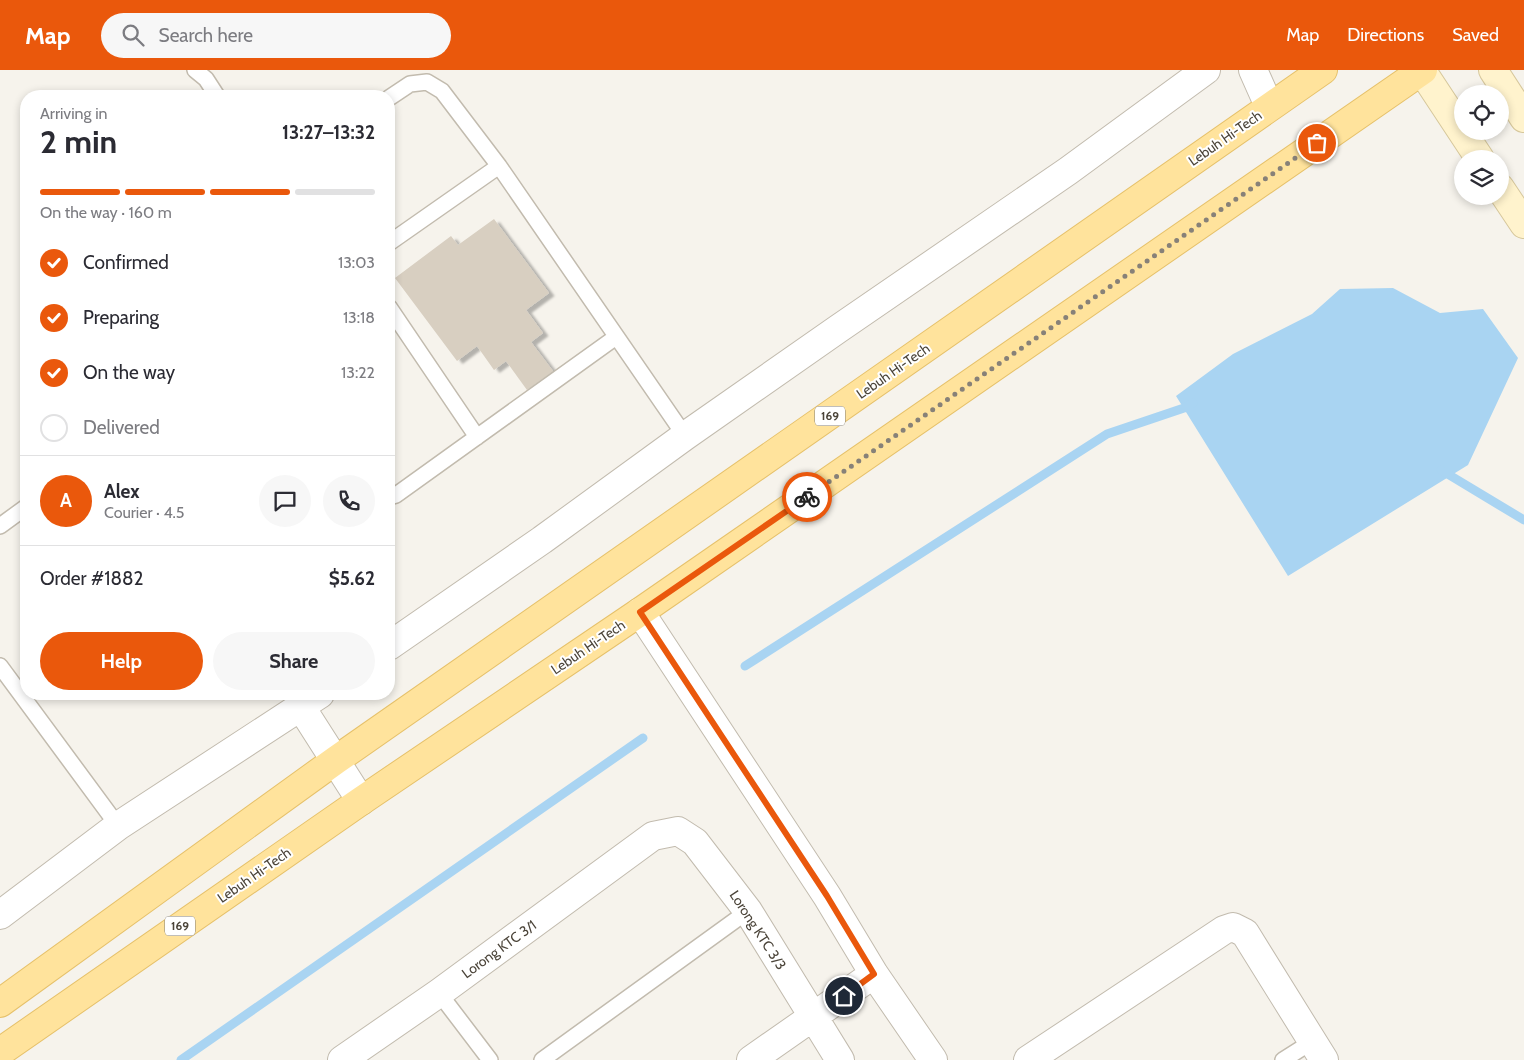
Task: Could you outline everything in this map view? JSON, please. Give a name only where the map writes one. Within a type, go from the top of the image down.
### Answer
[{"type":"main road","name":"Lebuh Hi-Tech","points":[[0,1003],[336,760],[1323,70]]},
{"type":"main road","name":"Lebuh Hi-Tech","points":[[0,1052],[361,801],[640,612],[1422,70]]},
{"type":"street","points":[[395,642],[542,540],[685,436],[1068,171],[1206,70]]},
{"type":"street","points":[[1253,70],[1269,106]]},
{"type":"street","points":[[1422,70],[1474,150]]},
{"type":"street","points":[[1493,70],[1524,118]]},
{"type":"street","points":[[1509,202],[1524,224]]},
{"type":"street","points":[[640,612],[827,896],[874,974],[933,1060]]},
{"type":"street","points":[[0,915],[118,826],[301,700]]},
{"type":"street","points":[[305,700],[336,760],[361,801]]},
{"type":"street","name":"Lorong KTC 3/3","points":[[653,836],[678,831],[695,842],[748,911],[840,1060]]},
{"type":"street","name":"Lorong KTC 3/1","points":[[342,1060],[439,993],[653,836]]},
{"type":"street","points":[[1028,1060],[1224,930],[1233,927],[1245,933],[1318,1051]]},
{"type":"street","points":[[751,1060],[874,974]]},
{"type":"lane","points":[[195,70],[206,79],[213,90]]},
{"type":"lane","points":[[395,94],[410,84],[427,82],[442,91],[499,166],[685,436]]},
{"type":"lane","points":[[395,239],[499,166]]},
{"type":"lane","points":[[395,317],[477,437]]},
{"type":"lane","points":[[395,495],[616,337]]},
{"type":"lane","points":[[0,526],[20,511]]},
{"type":"lane","points":[[0,666],[20,693]]},
{"type":"lane","points":[[25,700],[118,826]]},
{"type":"lane","points":[[542,1060],[748,911]]},
{"type":"lane","points":[[439,993],[490,1060]]},
{"type":"lane","points":[[1283,1060],[1318,1051]]},
{"type":"water","points":[[1393,288],[1440,313],[1483,309],[1518,358],[1468,465],[1288,576],[1176,396],[1233,354],[1312,314],[1340,289]]},
{"type":"building","points":[[494,219],[549,293],[526,310],[543,333],[531,342],[553,371],[527,390],[506,361],[494,370],[477,346],[457,361],[395,278],[451,236],[458,245]]},
{"type":"waterway","points":[[745,666],[1107,434],[1184,408],[1193,403]]},
{"type":"waterway","points":[[1441,470],[1524,520]]},
{"type":"waterway","points":[[181,1060],[643,738]]},
{"type":"way so far","points":[[807,497],[1317,143]]},
{"type":"route","points":[[807,497],[640,612],[827,896],[874,974],[844,996]]}]
